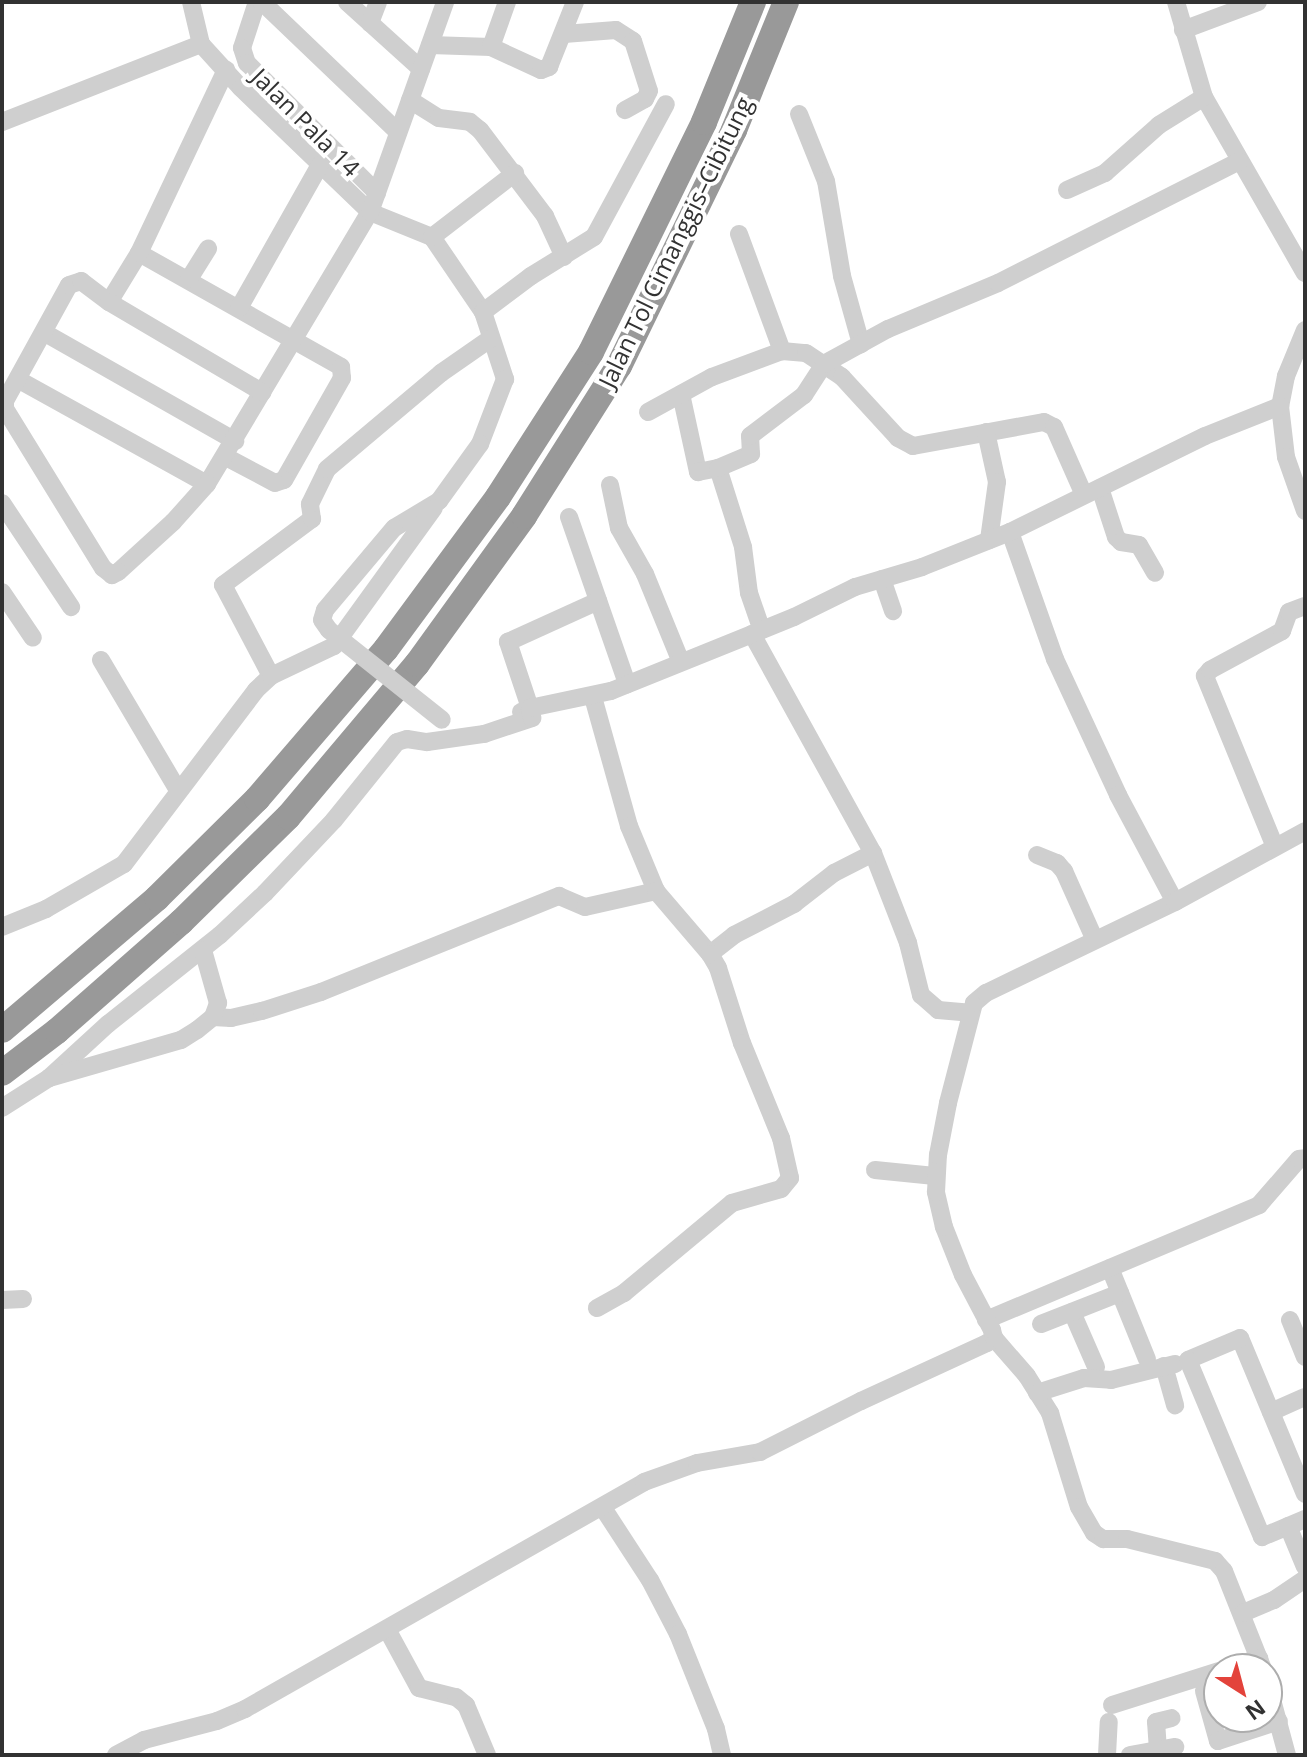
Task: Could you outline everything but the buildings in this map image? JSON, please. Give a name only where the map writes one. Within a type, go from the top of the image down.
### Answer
[{"type":"highway","name":"Jalan Tol Cimanggis–Cibitung","points":[[2,1030],[157,898],[257,799],[386,649],[498,497],[591,352],[704,122],[753,2]]},
{"type":"highway","name":"Jalan Tol Cimanggis–Cibitung","points":[[2,1073],[57,1031],[169,932],[288,817],[417,664],[524,516],[619,366],[734,130],[786,2]]},
{"type":"street","points":[[2,927],[46,909],[124,864],[256,690],[271,676],[334,646],[480,444],[486,421],[500,396],[505,379],[483,312],[432,237],[370,212],[320,165],[201,44],[191,2]]},
{"type":"street","points":[[260,2],[398,132]]},
{"type":"street","name":"Jalan Pala 14","points":[[260,2],[242,48],[247,63],[377,193]]},
{"type":"street","points":[[347,2],[421,69]]},
{"type":"street","points":[[370,23],[378,2]]},
{"type":"street","points":[[262,392],[109,302],[81,281],[72,283],[3,406],[103,568],[112,575],[173,522],[207,484],[370,212],[445,2]]},
{"type":"street","points":[[491,47],[507,2]]},
{"type":"street","points":[[430,45],[491,47],[541,70],[553,62],[575,2]]},
{"type":"street","points":[[1176,2],[1204,97],[1305,273]]},
{"type":"street","points":[[1183,30],[1258,2]]},
{"type":"street","points":[[564,34],[616,30],[633,41],[649,91],[645,99],[625,110]]},
{"type":"street","points":[[2,122],[201,44]]},
{"type":"street","points":[[109,302],[139,253],[226,70]]},
{"type":"street","points":[[1067,190],[1105,173],[1159,125],[1204,97]]},
{"type":"street","points":[[410,100],[439,118],[470,122],[480,130],[545,216],[564,257]]},
{"type":"street","points":[[483,312],[531,276],[594,237],[666,104]]},
{"type":"street","points":[[799,114],[826,181],[842,276],[861,344]]},
{"type":"street","points":[[681,394],[698,472],[718,468],[751,454],[750,436],[804,395],[824,364],[958,297],[998,283],[1239,161]]},
{"type":"street","points":[[239,308],[320,165]]},
{"type":"street","points":[[432,237],[515,173]]},
{"type":"street","points":[[739,234],[782,351]]},
{"type":"street","points":[[189,279],[208,248]]},
{"type":"street","points":[[45,333],[230,449],[275,483],[288,474],[343,372],[339,363],[139,253]]},
{"type":"street","points":[[1305,330],[1286,376],[1280,406],[1286,457],[1305,511]]},
{"type":"street","points":[[271,676],[223,585],[312,519],[310,504],[327,469],[441,373],[490,339]]},
{"type":"street","points":[[648,412],[712,377],[782,351],[806,353],[842,377],[898,438],[913,446],[1044,422],[1054,427],[1116,537],[1121,542],[1139,545],[1155,573]]},
{"type":"street","points":[[19,380],[207,484]]},
{"type":"street","points":[[439,501],[394,528],[325,610],[322,620],[329,630],[442,720],[462,729],[530,708],[593,697],[627,684],[757,632],[855,587],[1010,532],[1205,436],[1280,406]]},
{"type":"street","points":[[986,432],[997,482],[989,540]]},
{"type":"street","points":[[718,468],[743,547],[757,632],[873,853],[908,943],[921,995],[938,1010],[970,1013]]},
{"type":"street","points":[[610,485],[619,528],[645,574],[681,662]]},
{"type":"street","points":[[2,503],[71,607]]},
{"type":"street","points":[[569,517],[627,684]]},
{"type":"street","points":[[1010,532],[1055,659],[1118,795],[1175,902]]},
{"type":"street","points":[[882,579],[893,611]]},
{"type":"street","points":[[2,592],[33,638]]},
{"type":"street","points":[[2,1108],[49,1078],[108,1024],[203,950],[334,820],[397,742],[407,739],[427,742],[484,734],[532,718],[508,642],[598,601]]},
{"type":"street","points":[[1275,847],[1205,676],[1210,670],[1282,631],[1289,612],[1305,606]]},
{"type":"street","points":[[101,660],[178,790]]},
{"type":"street","points":[[593,697],[629,826],[656,891],[710,954],[781,1138],[790,1178],[781,1189],[732,1203],[624,1293],[597,1308]]},
{"type":"street","points":[[1257,1653],[1224,1571],[1215,1561],[1127,1539],[1103,1539],[1094,1533],[1079,1507],[1050,1413],[990,1329],[944,1227],[935,1176],[974,1003],[986,993],[1094,938],[1175,902],[1305,831]]},
{"type":"street","points":[[710,954],[734,935],[794,904],[834,873],[873,853]]},
{"type":"street","points":[[1037,855],[1057,863],[1064,871],[1094,938]]},
{"type":"street","points":[[213,1017],[231,1018],[262,1011],[321,992],[559,896],[585,907],[656,891]]},
{"type":"street","points":[[49,1078],[181,1040],[213,1017],[218,1003],[203,950]]},
{"type":"street","points":[[116,1755],[144,1740],[217,1721],[245,1709],[315,1667],[388,1631],[668,1472],[772,1447],[1110,1268],[1259,1205],[1299,1159],[1305,1158]]},
{"type":"street","points":[[875,1170],[935,1176]]},
{"type":"street","points":[[1110,1268],[1120,1293],[1162,1363],[1175,1405]]},
{"type":"street","points":[[1041,1324],[1120,1293]]},
{"type":"street","points":[[2,1300],[23,1299]]},
{"type":"street","points":[[1072,1312],[1096,1367]]},
{"type":"street","points":[[1290,1320],[1305,1357]]},
{"type":"street","points":[[1305,1494],[1240,1338],[1188,1360],[1262,1537],[1297,1523],[1305,1567]]},
{"type":"street","points":[[1037,1393],[1084,1378],[1111,1380],[1162,1363]]},
{"type":"street","points":[[1271,1412],[1305,1397]]},
{"type":"street","points":[[603,1508],[650,1580],[688,1654],[716,1729],[722,1755]]},
{"type":"street","points":[[1243,1613],[1274,1600],[1305,1579]]},
{"type":"street","points":[[388,1631],[419,1688],[456,1697],[466,1705],[487,1755]]},
{"type":"street","points":[[1107,1755],[1110,1713],[1203,1677]]},
{"type":"street","points":[[1130,1755],[1166,1748],[1156,1722],[1172,1718]]},
{"type":"street","points":[[1216,1733],[1218,1741],[1242,1733]]},
{"type":"street","points":[[1282,1733],[1287,1755]]}]
